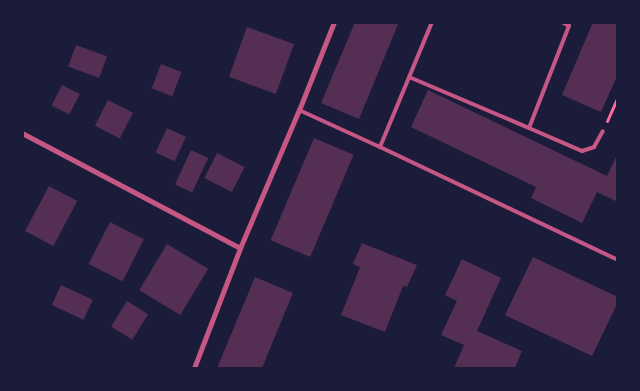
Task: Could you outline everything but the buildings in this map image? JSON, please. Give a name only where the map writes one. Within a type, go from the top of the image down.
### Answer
[{"type":"street","points":[[194,368],[240,248],[334,22]]},
{"type":"street","points":[[22,133],[240,248]]},
{"type":"lane","points":[[380,146],[432,22]]},
{"type":"lane","points":[[529,128],[569,26],[562,22]]},
{"type":"lane","points":[[409,77],[582,151],[594,147],[603,131]]},
{"type":"lane","points":[[299,110],[380,146],[618,260]]},
{"type":"path","points":[[603,131],[618,96]]}]
